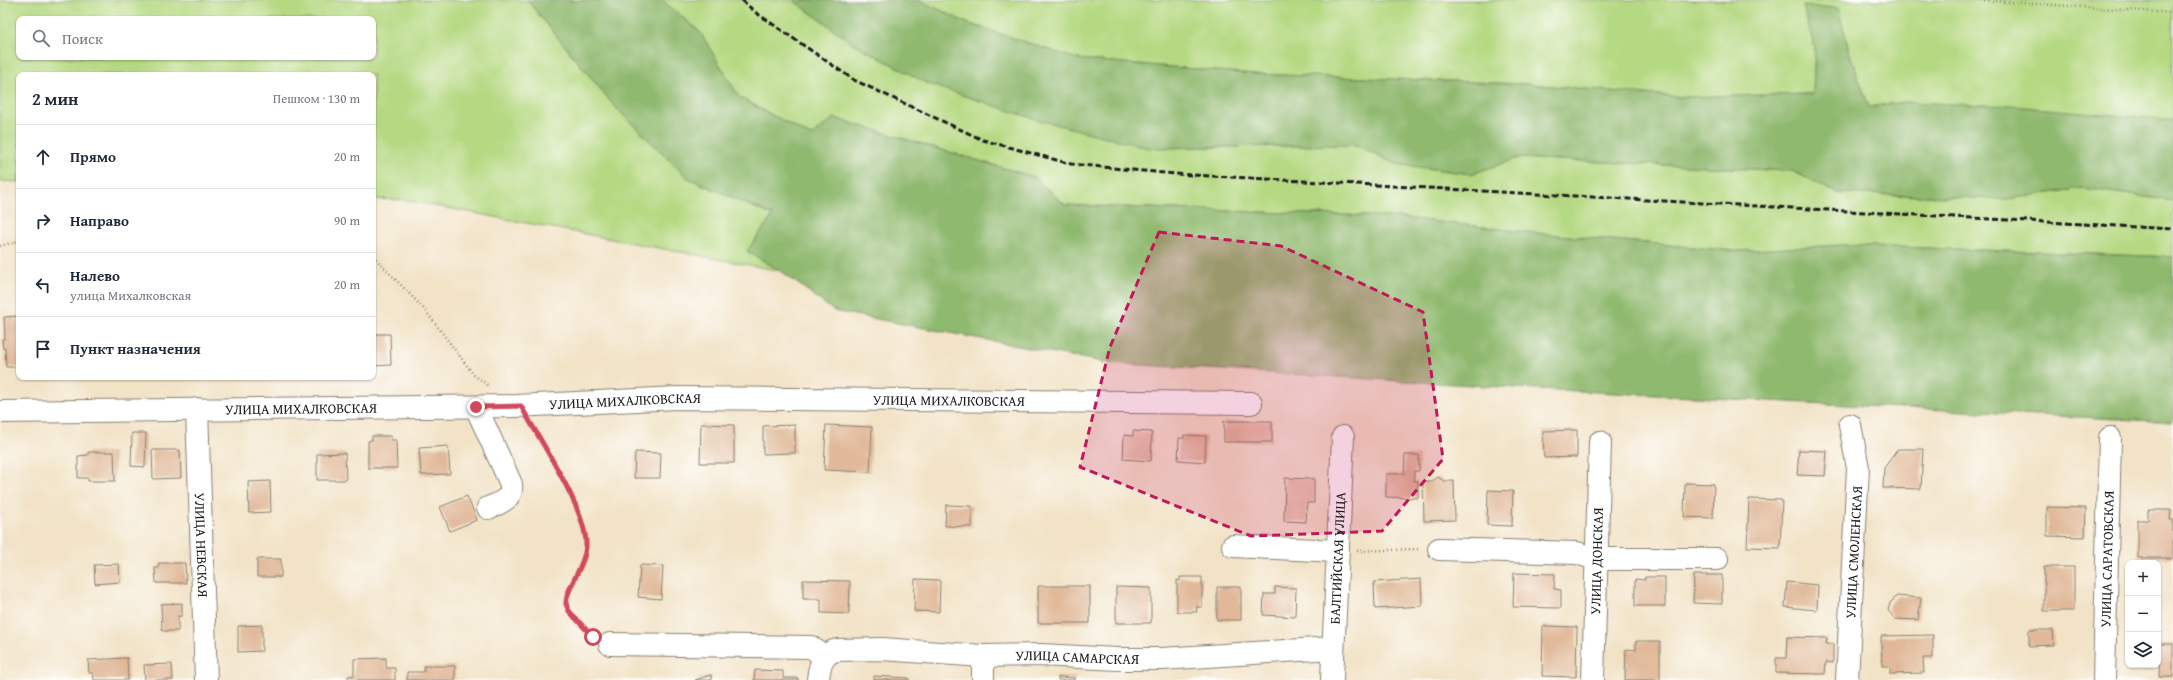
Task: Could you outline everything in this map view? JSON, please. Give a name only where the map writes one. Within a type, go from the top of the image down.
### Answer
[{"type":"street","name":"УЛИЦА МИХАЛКОВСКАЯ","points":[[0,412],[476,407],[677,398],[1251,403]]},
{"type":"street","points":[[476,407],[511,484],[510,493],[507,498],[488,508]]},
{"type":"street","name":"УЛИЦА НЕВСКАЯ","points":[[197,409],[206,680]]},
{"type":"street","name":"УЛИЦА СМОЛЕНСКАЯ","points":[[1848,680],[1858,468],[1850,425]]},
{"type":"street","name":"БАЛТИЙСКАЯ УЛИЦА","points":[[1332,680],[1332,648],[1343,437]]},
{"type":"street","name":"УЛИЦА САРАТОВСКАЯ","points":[[2104,680],[2110,438]]},
{"type":"street","name":"УЛИЦА ДОНСКАЯ","points":[[1593,680],[1600,442]]},
{"type":"street","points":[[1233,546],[1337,551]]},
{"type":"street","points":[[1432,549],[1577,553],[1596,559],[1717,559]]},
{"type":"street","points":[[610,644],[811,647],[825,658],[820,664],[818,680]]},
{"type":"street","name":"УЛИЦА САМАРСКАЯ","points":[[825,658],[831,652],[837,650],[882,649],[983,656],[1041,655],[1117,660],[1162,659],[1332,648]]},
{"type":"street","points":[[983,656],[983,680]]},
{"type":"path","points":[[1980,0],[2173,13]]},
{"type":"path","points":[[0,246],[16,242]]},
{"type":"path","points":[[376,259],[424,308],[474,375],[492,389]]},
{"type":"path","points":[[521,406],[580,512],[585,528],[585,555],[582,566],[567,598],[567,608],[593,637],[610,644]]},
{"type":"path","points":[[1337,551],[1432,549]]},
{"type":"highlighted area","points":[[1159,232],[1281,246],[1423,312],[1443,459],[1382,531],[1251,536],[1080,467],[1110,347]]},
{"type":"green space","points":[[0,0],[527,0],[616,108],[688,178],[773,216],[747,251],[781,271],[405,200],[376,199],[376,72],[16,72],[16,182],[0,181]]},
{"type":"green space","points":[[527,0],[662,0],[700,32],[739,97],[811,136],[834,118],[1034,177],[1065,205],[1395,217],[1545,234],[1736,251],[1842,245],[2173,257],[2173,422],[1519,388],[1108,363],[834,311],[781,271],[747,251],[773,215],[688,178],[616,108]]},
{"type":"green space","points":[[662,0],[793,0],[854,44],[1149,148],[1356,145],[1396,164],[1471,174],[1518,158],[1792,171],[1837,193],[2007,199],[2083,188],[2173,201],[2173,257],[1842,245],[1736,251],[1545,234],[1395,217],[1065,205],[1034,177],[834,118],[811,136],[739,97],[700,32]]},
{"type":"green space","points":[[793,0],[919,0],[967,23],[1077,59],[1253,74],[1527,84],[1680,97],[1813,94],[1815,48],[1803,6],[1838,8],[1851,58],[1869,107],[1904,102],[2012,106],[2173,120],[2173,201],[2083,188],[2007,199],[1837,193],[1792,171],[1518,158],[1471,174],[1396,164],[1356,145],[1149,148],[1035,119],[928,84],[854,44]]},
{"type":"green space","points":[[919,0],[2173,0],[2173,120],[1904,102],[1869,107],[1851,58],[1838,9],[1803,6],[1815,48],[1813,94],[1680,97],[1527,84],[1253,74],[1077,59],[967,23]]},
{"type":"building","points":[[16,316],[16,367],[6,367],[5,348],[3,349],[2,339],[5,339],[4,317]]},
{"type":"building","points":[[376,334],[390,334],[391,365],[376,366]]},
{"type":"building","points":[[1224,421],[1272,421],[1272,442],[1224,442]]},
{"type":"building","points":[[701,424],[734,425],[734,463],[700,463]]},
{"type":"building","points":[[795,425],[795,453],[763,454],[763,426]]},
{"type":"building","points":[[826,425],[872,427],[870,472],[824,470]]},
{"type":"building","points":[[1577,430],[1577,457],[1544,458],[1543,431]]},
{"type":"building","points":[[1133,431],[1152,432],[1151,461],[1123,459],[1124,435],[1133,436]]},
{"type":"building","points":[[132,433],[146,433],[145,467],[131,466]]},
{"type":"building","points":[[1184,435],[1206,436],[1205,462],[1178,460],[1179,438],[1184,438]]},
{"type":"building","points":[[372,436],[391,436],[391,440],[396,440],[397,468],[368,468],[368,441],[372,440]]},
{"type":"building","points":[[448,446],[450,474],[421,475],[419,448]]},
{"type":"building","points":[[1898,449],[1923,449],[1921,489],[1883,488],[1884,468]]},
{"type":"building","points":[[152,450],[180,450],[181,478],[153,479]]},
{"type":"building","points":[[1799,450],[1827,451],[1825,476],[1797,475]]},
{"type":"building","points":[[88,452],[114,452],[115,481],[88,481],[88,478],[78,478],[78,456],[88,455]]},
{"type":"building","points":[[635,452],[661,453],[660,478],[634,478]]},
{"type":"building","points":[[345,453],[346,480],[317,480],[317,454]]},
{"type":"building","points":[[1405,455],[1419,455],[1419,471],[1414,471],[1414,481],[1418,481],[1418,498],[1386,497],[1386,474],[1404,474]]},
{"type":"building","points":[[1438,477],[1444,481],[1454,481],[1455,520],[1424,521],[1423,481],[1432,481]]},
{"type":"building","points":[[1285,478],[1314,479],[1314,503],[1307,503],[1306,522],[1284,521]]},
{"type":"building","points":[[270,481],[271,512],[249,513],[248,482]]},
{"type":"building","points":[[1685,483],[1714,484],[1713,518],[1684,517]]},
{"type":"building","points":[[1488,490],[1513,491],[1512,526],[1487,525]]},
{"type":"building","points":[[467,496],[477,520],[450,531],[440,507]]},
{"type":"building","points":[[1749,499],[1782,500],[1780,548],[1747,547]]},
{"type":"building","points":[[946,505],[972,506],[972,527],[945,526]]},
{"type":"building","points":[[2047,507],[2086,508],[2085,537],[2047,536]]},
{"type":"building","points":[[2148,510],[2171,510],[2170,520],[2173,520],[2173,558],[2138,558],[2138,520],[2148,520]]},
{"type":"building","points":[[257,559],[281,559],[281,577],[257,577]]},
{"type":"building","points":[[159,563],[185,563],[186,583],[156,583],[155,568],[159,568]]},
{"type":"building","points":[[119,564],[120,582],[95,584],[94,565]]},
{"type":"building","points":[[640,565],[663,566],[661,599],[638,597]]},
{"type":"building","points":[[2044,567],[2074,567],[2074,611],[2044,611]]},
{"type":"building","points":[[1514,573],[1555,574],[1554,589],[1561,590],[1561,608],[1513,607]]},
{"type":"building","points":[[1694,575],[1722,575],[1722,604],[1693,603]]},
{"type":"building","points":[[1180,577],[1202,577],[1202,607],[1196,607],[1197,612],[1177,612],[1177,580],[1180,581]]},
{"type":"building","points":[[1645,577],[1665,577],[1665,606],[1635,606],[1635,579],[1645,580]]},
{"type":"building","points":[[915,579],[940,580],[939,612],[914,611]]},
{"type":"building","points":[[1421,579],[1422,606],[1375,609],[1374,582]]},
{"type":"building","points":[[803,580],[850,581],[849,614],[821,613],[821,599],[803,599]]},
{"type":"building","points":[[1787,582],[1818,585],[1817,610],[1785,607]]},
{"type":"building","points":[[1038,586],[1090,586],[1090,623],[1038,623]]},
{"type":"building","points":[[1116,587],[1151,588],[1151,623],[1116,623]]},
{"type":"building","points":[[1217,587],[1241,587],[1241,620],[1217,620]]},
{"type":"building","points":[[1275,587],[1296,588],[1295,617],[1263,615],[1264,594],[1275,594]]},
{"type":"building","points":[[1897,596],[1921,598],[1918,620],[1895,619],[1888,610],[1890,603]]},
{"type":"building","points":[[182,603],[182,616],[178,616],[178,631],[162,631],[161,604]]},
{"type":"building","points":[[262,625],[262,651],[238,652],[238,626]]},
{"type":"building","points":[[1543,626],[1577,627],[1576,677],[1542,676]]},
{"type":"building","points":[[2029,630],[2053,630],[2054,645],[2029,646]]},
{"type":"building","points":[[1933,635],[1933,658],[1923,658],[1924,673],[1890,674],[1890,666],[1882,666],[1881,636]]},
{"type":"building","points":[[1787,637],[1827,638],[1826,644],[1833,644],[1833,663],[1826,662],[1825,674],[1776,673],[1776,658],[1786,658]]},
{"type":"building","points":[[1636,641],[1660,641],[1660,680],[1625,680],[1626,649],[1636,650]]},
{"type":"building","points":[[2161,644],[2173,644],[2173,677],[2159,677],[2159,668],[2161,668]]},
{"type":"building","points":[[127,658],[128,680],[94,680],[93,673],[89,673],[88,660]]},
{"type":"building","points":[[386,658],[386,668],[395,668],[395,680],[348,680],[348,676],[354,676],[354,659]]},
{"type":"building","points":[[172,664],[173,680],[145,680],[144,665]]},
{"type":"building","points":[[424,666],[455,666],[455,680],[407,680],[407,672],[424,672]]},
{"type":"building","points":[[755,670],[783,671],[783,678],[798,678],[798,680],[754,680]]},
{"type":"building","points":[[711,675],[712,680],[695,680]]},
{"type":"building","points":[[874,676],[909,678],[909,680],[874,680]]},
{"type":"building","points":[[1058,677],[1075,678],[1074,680],[1058,680]]},
{"type":"railway","points":[[742,0],[755,12],[854,80],[983,140],[1071,164],[1175,174],[2173,229]]},
{"type":"route","points":[[476,407],[521,406],[580,512],[586,536],[585,555],[582,566],[566,600],[566,604],[569,611],[593,637]]}]
